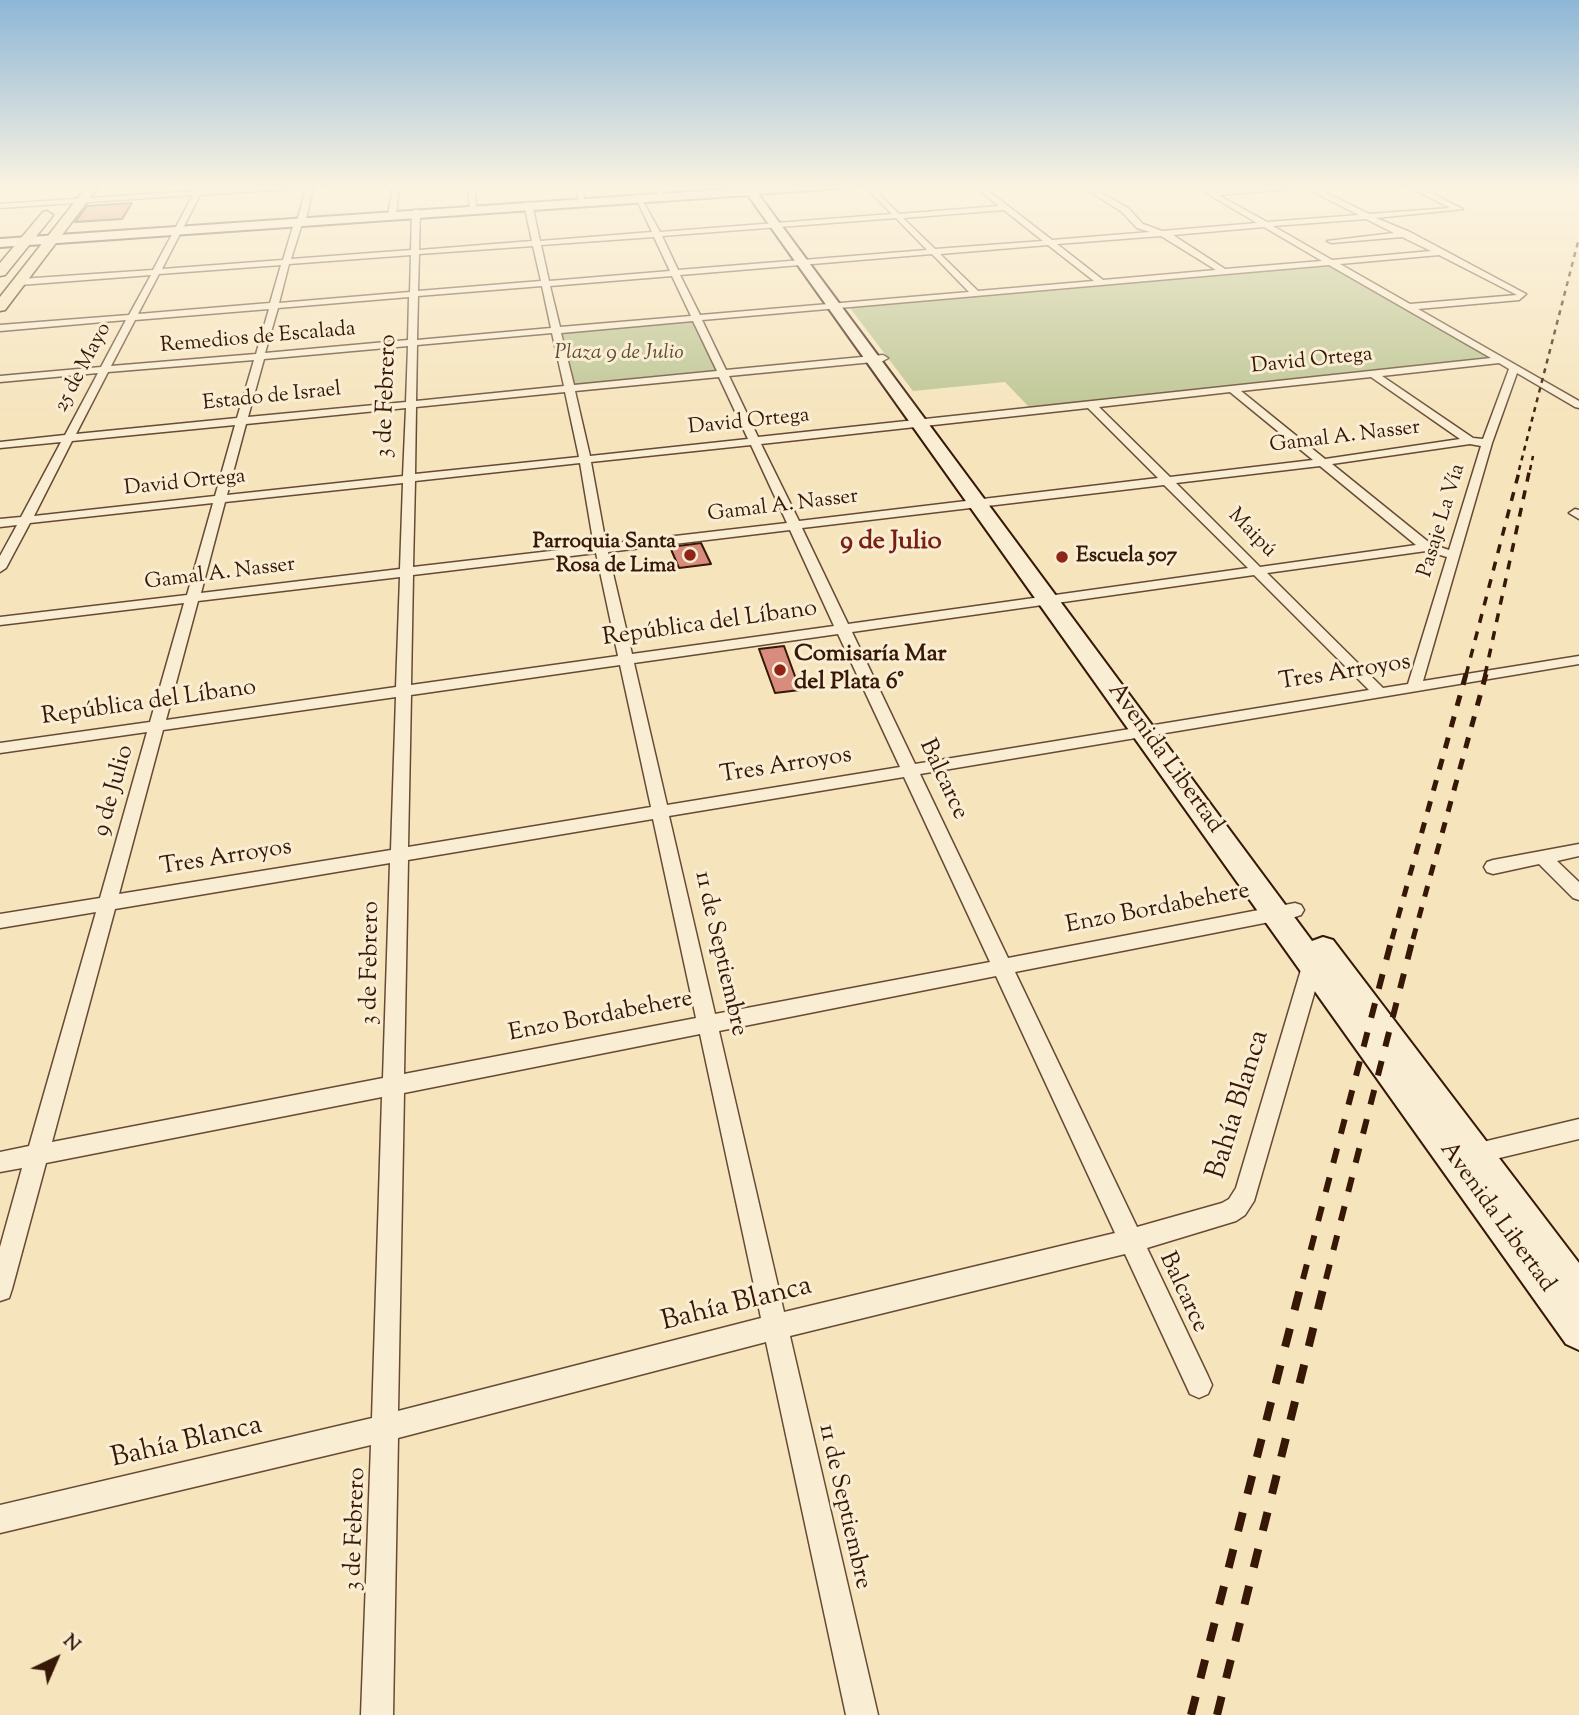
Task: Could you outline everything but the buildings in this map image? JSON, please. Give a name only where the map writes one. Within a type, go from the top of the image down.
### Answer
[{"type":"highway","points":[[0,289],[19,265]]},
{"type":"highway","points":[[0,307],[20,282],[28,265]]},
{"type":"main road","name":"Avenida Libertad","points":[[809,265],[1464,1157],[1579,1331]]},
{"type":"main road","name":"Avenida Libertad","points":[[1286,912],[1313,963],[1464,1157],[1579,1293]]},
{"type":"street","name":"25 de Mayo","points":[[0,568],[160,265]]},
{"type":"street","points":[[20,282],[247,265]]},
{"type":"street","name":"9 de Julio","points":[[0,1289],[285,265]]},
{"type":"street","name":"3 de Febrero","points":[[377,1715],[416,265]]},
{"type":"street","name":"11 de Septiembre","points":[[541,265],[585,459],[601,549],[862,1715]]},
{"type":"street","name":"Balcarce","points":[[673,265],[1199,1385]]},
{"type":"street","points":[[0,328],[771,265]]},
{"type":"street","points":[[947,265],[975,293]]},
{"type":"street","points":[[1079,265],[1101,282]]},
{"type":"street","points":[[1213,265],[1224,272]]},
{"type":"street","name":"Remedios de Escalada","points":[[0,379],[1298,265]]},
{"type":"street","points":[[1335,265],[1579,405]]},
{"type":"street","points":[[1407,307],[1519,297],[1521,294],[1464,265]]},
{"type":"street","name":"Estado de Israel","points":[[0,445],[878,359]]},
{"type":"street","name":"David Ortega","points":[[0,523],[1501,360]]},
{"type":"street","name":"Pasaje La Vía","points":[[1414,688],[1486,443],[1514,368]]},
{"type":"street","points":[[1374,375],[1470,441]]},
{"type":"street","points":[[1233,390],[1427,547],[1453,555]]},
{"type":"street","name":"Maipú","points":[[1091,405],[1380,693]]},
{"type":"street","name":"Gamal A. Nasser","points":[[0,621],[1324,462],[1470,441],[1486,443]]},
{"type":"street","name":"República del Líbano","points":[[0,748],[1427,547]]},
{"type":"street","name":"Tres Arroyos","points":[[0,921],[1578,661]]},
{"type":"street","points":[[1493,867],[1579,850]]},
{"type":"street","points":[[1543,857],[1579,892]]},
{"type":"street","name":"Enzo Bordabehere","points":[[0,1162],[1286,912]]},
{"type":"street","name":"Bahía Blanca","points":[[0,1518],[384,1428],[775,1327],[1130,1241],[1228,1213],[1242,1200],[1313,963]]},
{"type":"street","points":[[1464,1157],[1579,1129]]},
{"type":"green space","points":[[1329,265],[1490,358],[1030,408],[1005,382],[913,391],[850,308]]},
{"type":"green space","name":"Plaza 9 de Julio","points":[[693,321],[716,370],[574,384],[562,333]]},
{"type":"railway","points":[[1519,470],[1572,265]]},
{"type":"railway","points":[[1530,470],[1533,456]]},
{"type":"railway","points":[[1466,675],[1520,468]]},
{"type":"railway","points":[[1485,675],[1530,468]]},
{"type":"railway","points":[[1392,939],[1466,674]]},
{"type":"railway","points":[[1413,939],[1486,674]]},
{"type":"railway","points":[[1303,1279],[1392,938]]},
{"type":"railway","points":[[1326,1279],[1413,938]]},
{"type":"railway","points":[[1191,1715],[1303,1277]]},
{"type":"railway","points":[[1217,1715],[1326,1277]]},
{"type":"place","name":"Parroquia Santa Rosa de Lima","points":[[690,555]]},
{"type":"place","name":"Escuela 507","points":[[1062,557]]},
{"type":"place","name":"Comisaría Mar del Plata 6°","points":[[780,670]]},
{"type":"district","name":"9 de Julio","points":[[891,544]]}]
